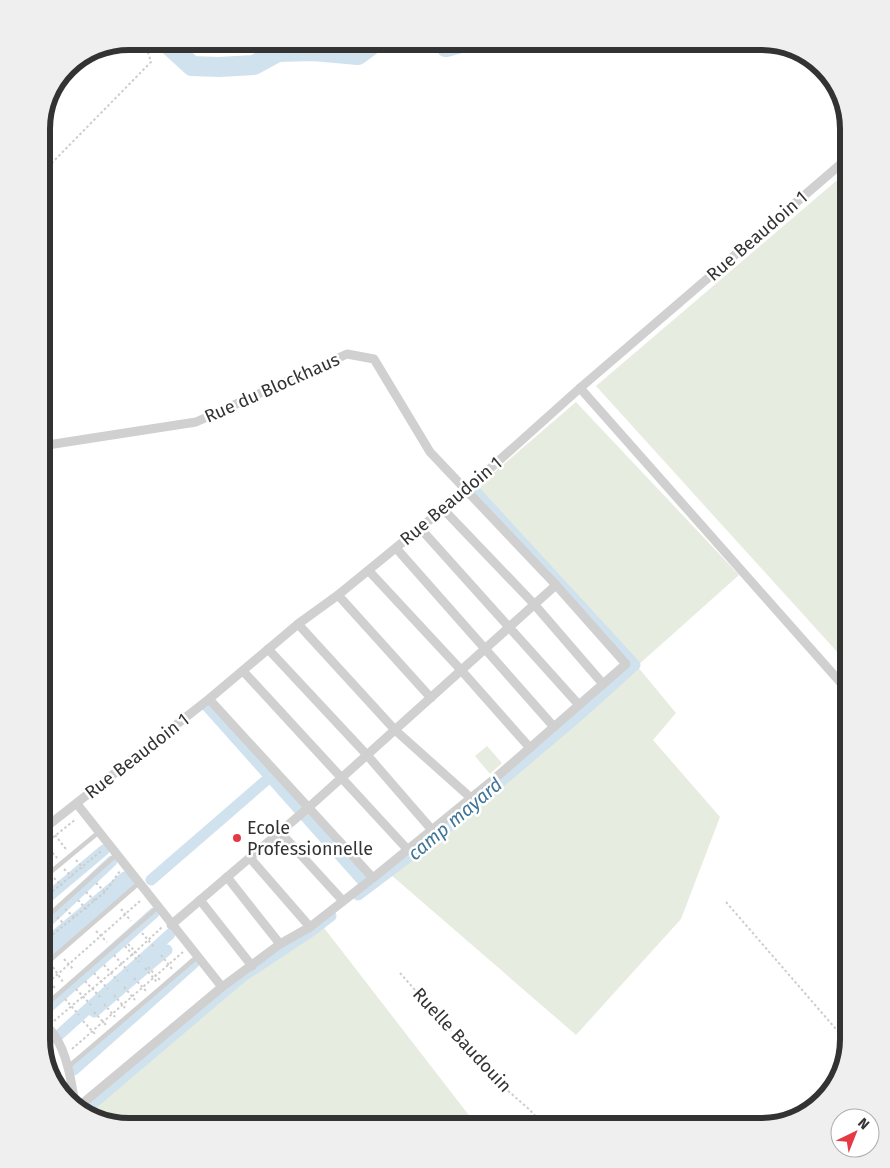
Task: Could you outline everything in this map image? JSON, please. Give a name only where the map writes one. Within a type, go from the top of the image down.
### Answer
[{"type":"street","name":"Rue Beaudoin 1","points":[[50,824],[209,699],[298,624],[369,571],[466,490],[580,388],[840,165]]},
{"type":"street","name":"Rue du Blockhaus","points":[[50,445],[196,422],[347,354],[374,359],[430,452],[556,585],[626,664],[603,684]]},
{"type":"street","points":[[580,388],[840,682]]},
{"type":"street","points":[[81,1102],[222,987],[280,944],[310,927],[408,850],[603,684],[534,604],[443,509]]},
{"type":"street","points":[[420,528],[580,705]]},
{"type":"street","points":[[396,548],[554,727]]},
{"type":"street","points":[[369,571],[530,748]]},
{"type":"street","points":[[168,925],[305,811],[556,585]]},
{"type":"street","points":[[338,595],[431,698]]},
{"type":"street","points":[[298,624],[395,730],[471,798]]},
{"type":"street","points":[[268,649],[367,755],[432,830]]},
{"type":"street","points":[[243,671],[408,850]]},
{"type":"street","points":[[209,699],[368,881]]},
{"type":"street","points":[[77,804],[158,907],[168,925],[197,956],[222,987]]},
{"type":"street","points":[[280,832],[343,901]]},
{"type":"street","points":[[250,858],[310,927]]},
{"type":"street","points":[[227,877],[280,944]]},
{"type":"street","points":[[200,900],[252,966]]},
{"type":"street","points":[[50,1030],[56,1036],[64,1056],[74,1095]]},
{"type":"lane","points":[[50,873],[99,832]]},
{"type":"lane","points":[[50,914],[116,855]]},
{"type":"lane","points":[[50,960],[139,883]]},
{"type":"lane","points":[[50,1001],[158,907]]},
{"type":"lane","points":[[67,1068],[197,956]]},
{"type":"path","points":[[50,166],[151,62],[147,50]]},
{"type":"path","points":[[50,840],[77,818]]},
{"type":"path","points":[[53,831],[55,836],[82,867]]},
{"type":"path","points":[[50,850],[71,876]]},
{"type":"path","points":[[50,894],[103,850]]},
{"type":"path","points":[[50,937],[95,902],[105,892],[120,871]]},
{"type":"path","points":[[51,874],[61,885]]},
{"type":"path","points":[[93,879],[105,892]]},
{"type":"path","points":[[83,888],[95,902]]},
{"type":"path","points":[[75,896],[86,909]]},
{"type":"path","points":[[50,981],[142,899]]},
{"type":"path","points":[[726,902],[840,1034]]},
{"type":"path","points":[[116,903],[134,924]]},
{"type":"path","points":[[64,907],[73,918]]},
{"type":"path","points":[[55,915],[64,924]]},
{"type":"path","points":[[90,925],[110,945]]},
{"type":"path","points":[[50,1020],[71,1006],[168,925]]},
{"type":"path","points":[[110,928],[114,933]]},
{"type":"path","points":[[138,928],[155,948]]},
{"type":"path","points":[[139,962],[123,941],[142,959]]},
{"type":"path","points":[[64,1056],[184,951]]},
{"type":"path","points":[[111,952],[128,971]]},
{"type":"path","points":[[58,953],[77,973]]},
{"type":"path","points":[[161,956],[176,973]]},
{"type":"path","points":[[101,961],[118,980]]},
{"type":"path","points":[[50,965],[64,984]]},
{"type":"path","points":[[146,968],[162,985]]},
{"type":"path","points":[[91,970],[108,990]]},
{"type":"path","name":"Ruelle Baudouin","points":[[400,973],[491,1076],[537,1118]]},
{"type":"path","points":[[82,977],[100,997]]},
{"type":"path","points":[[134,978],[150,996]]},
{"type":"path","points":[[50,983],[57,990]]},
{"type":"path","points":[[73,985],[91,1005]]},
{"type":"path","points":[[124,987],[139,1005]]},
{"type":"path","points":[[62,995],[79,1015]]},
{"type":"path","points":[[114,995],[126,1009]]},
{"type":"path","points":[[104,1004],[119,1022]]},
{"type":"path","points":[[94,1012],[110,1030]]},
{"type":"path","points":[[84,1021],[96,1035]]},
{"type":"shaded area","points":[[840,178],[840,655],[596,386]]},
{"type":"shaded area","points":[[576,402],[739,575],[637,666],[676,713],[653,740],[720,817],[681,919],[576,1035],[390,874],[636,664],[476,488]]},
{"type":"shaded area","points":[[487,746],[502,763],[490,774],[475,756]]},
{"type":"shaded area","points":[[321,924],[471,1118],[129,1118],[104,1114],[92,1109],[226,993]]},
{"type":"waterway","points":[[174,50],[192,66],[219,67],[254,65],[278,52],[313,51],[358,55],[365,50]]},
{"type":"waterway","name":"camp mayard","points":[[358,895],[439,834],[583,712],[635,665],[476,492]]},
{"type":"waterway","points":[[206,705],[368,887]]},
{"type":"waterway","points":[[151,880],[270,777]]},
{"type":"waterway","points":[[50,895],[104,850]]},
{"type":"waterway","points":[[50,920],[112,861]]},
{"type":"waterway","points":[[50,940],[125,877]]},
{"type":"waterway","points":[[50,953],[102,910],[129,882]]},
{"type":"waterway","points":[[50,1006],[154,913]]},
{"type":"waterway","name":"camp mayard","points":[[89,1107],[242,977],[331,916]]},
{"type":"waterway","points":[[59,1035],[170,934]]},
{"type":"waterway","points":[[50,940],[50,951]]},
{"type":"waterway","points":[[94,1012],[167,950]]},
{"type":"waterway","points":[[74,1070],[194,963]]},
{"type":"place","name":"Ecole Professionnelle","points":[[237,838]]}]
